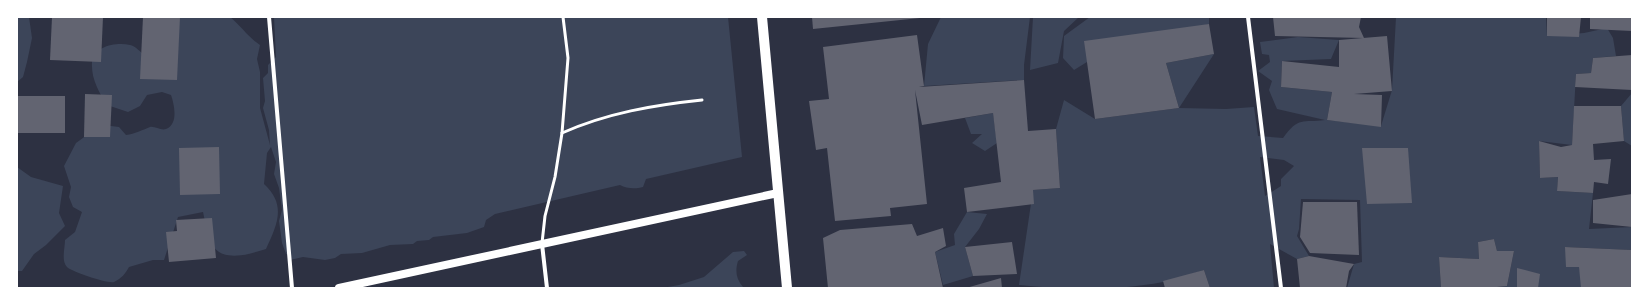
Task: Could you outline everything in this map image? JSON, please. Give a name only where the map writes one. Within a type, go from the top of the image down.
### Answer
[{"type":"main road","points":[[762,17],[787,288]]},
{"type":"main road","points":[[339,288],[778,193]]},
{"type":"street","points":[[269,17],[292,288]]},
{"type":"street","points":[[1248,17],[1281,288]]},
{"type":"street","points":[[542,243],[547,288]]},
{"type":"lane","points":[[542,243],[544,216],[555,177],[562,133],[568,58],[563,17]]},
{"type":"lane","points":[[562,133],[583,123],[646,107],[702,100]]},
{"type":"shaded area","points":[[17,17],[29,17],[32,38],[23,77],[17,82]]},
{"type":"shaded area","points":[[168,17],[230,17],[260,45],[257,59],[260,72],[260,108],[270,145],[269,130],[263,108],[265,101],[263,78],[268,73],[268,65],[276,57],[274,17],[728,17],[742,157],[646,179],[643,187],[640,188],[629,188],[620,185],[495,214],[486,220],[484,227],[467,233],[433,237],[429,240],[417,241],[413,244],[390,245],[362,253],[341,254],[335,258],[325,260],[303,257],[290,260],[290,255],[286,254],[282,243],[279,221],[282,210],[279,188],[274,174],[276,162],[271,147],[267,153],[264,184],[276,200],[278,215],[274,232],[266,249],[237,256],[223,254],[217,251],[210,242],[203,212],[178,217],[164,260],[153,260],[129,267],[123,276],[114,282],[110,282],[82,274],[70,269],[65,264],[65,240],[75,232],[82,212],[73,207],[69,197],[71,187],[64,166],[76,143],[98,127],[119,127],[126,135],[150,127],[166,129],[173,123],[174,114],[171,95],[162,92],[147,95],[140,106],[128,112],[107,105],[96,85],[92,68],[92,62],[97,52],[106,46],[124,44],[132,46],[138,49],[145,56]]},
{"type":"shaded area","points":[[941,17],[1030,17],[1024,65],[1024,80],[924,86],[928,44]]},
{"type":"shaded area","points":[[1033,17],[1079,17],[1064,31],[1058,63],[1030,70]]},
{"type":"shaded area","points":[[1090,17],[1209,17],[1209,24],[1087,62],[1074,70],[1063,58],[1064,36]]},
{"type":"shaded area","points":[[1396,17],[1546,17],[1547,36],[1584,33],[1607,28],[1613,38],[1616,56],[1593,58],[1591,73],[1576,74],[1572,145],[1539,141],[1540,178],[1558,177],[1557,191],[1593,193],[1589,229],[1632,227],[1632,250],[1566,247],[1566,267],[1579,267],[1584,288],[1487,288],[1507,286],[1514,251],[1497,251],[1494,239],[1478,242],[1479,259],[1439,257],[1441,288],[1347,288],[1354,264],[1362,262],[1360,200],[1301,199],[1299,229],[1297,236],[1309,256],[1297,259],[1270,244],[1274,288],[1210,288],[1204,270],[1163,282],[1127,287],[1073,289],[1019,285],[1033,190],[1060,188],[1056,129],[1064,100],[1095,119],[1179,108],[1226,109],[1254,107],[1258,136],[1283,138],[1297,123],[1325,120],[1277,109],[1269,90],[1272,81],[1258,71],[1270,62],[1269,55],[1262,54],[1260,42],[1298,37],[1339,40],[1331,59],[1282,61],[1281,87],[1332,92],[1327,120],[1381,126],[1392,90]],"holes":[[[1260,157],[1284,160],[1294,166],[1281,179],[1281,186],[1265,196]]]},
{"type":"shaded area","points":[[1214,54],[1179,108],[1166,63]]},
{"type":"shaded area","points":[[1632,93],[1632,146],[1624,141],[1621,106]]},
{"type":"shaded area","points":[[993,113],[997,143],[985,151],[972,143],[982,134],[971,134],[965,118]]},
{"type":"shaded area","points":[[17,167],[31,177],[63,186],[59,213],[65,226],[46,245],[34,254],[22,271],[17,271]]},
{"type":"shaded area","points":[[967,212],[987,214],[979,229],[965,247],[973,276],[943,285],[935,252],[955,245],[954,234]]},
{"type":"shaded area","points":[[744,251],[747,255],[738,261],[736,272],[743,287],[662,288],[679,285],[704,277],[733,252]]},
{"type":"building","points":[[52,17],[103,17],[101,62],[50,60]]},
{"type":"building","points":[[143,17],[180,17],[177,80],[140,79]]},
{"type":"building","points":[[812,17],[920,17],[920,18],[813,29]]},
{"type":"building","points":[[1273,17],[1361,17],[1359,27],[1364,38],[1275,36]]},
{"type":"building","points":[[1547,17],[1581,17],[1579,37],[1547,36]]},
{"type":"building","points":[[1590,17],[1632,17],[1632,31],[1590,29]]},
{"type":"building","points":[[1209,24],[1214,54],[1166,63],[1179,108],[1095,119],[1084,41]]},
{"type":"building","points":[[917,35],[924,86],[919,87],[1024,80],[1028,131],[1056,129],[1060,188],[1033,190],[1034,204],[967,212],[964,188],[1001,182],[993,113],[922,125],[915,90],[927,204],[890,208],[891,216],[835,221],[827,148],[816,150],[809,101],[829,99],[823,47]]},
{"type":"building","points":[[1387,36],[1392,91],[1354,94],[1382,95],[1381,127],[1327,120],[1332,92],[1281,87],[1282,61],[1339,67],[1339,40]]},
{"type":"building","points":[[1632,55],[1632,90],[1575,87],[1576,74],[1591,73],[1593,58]]},
{"type":"building","points":[[85,94],[112,95],[110,137],[84,137]]},
{"type":"building","points":[[17,96],[65,96],[65,133],[17,133]]},
{"type":"building","points":[[1574,106],[1621,106],[1624,141],[1593,144],[1594,160],[1611,159],[1608,184],[1594,182],[1593,193],[1557,191],[1558,177],[1540,178],[1539,141],[1561,147],[1572,145]]},
{"type":"building","points":[[219,147],[220,194],[180,195],[179,148]]},
{"type":"building","points":[[1362,148],[1408,148],[1412,203],[1367,204]]},
{"type":"building","points":[[1632,194],[1632,227],[1593,223],[1593,200]]},
{"type":"building","points":[[1303,202],[1357,202],[1359,255],[1310,253],[1300,237]]},
{"type":"building","points":[[212,218],[216,258],[169,262],[166,232],[177,231],[176,220]]},
{"type":"building","points":[[912,224],[917,236],[943,228],[946,246],[935,252],[943,288],[828,288],[823,238],[840,230]]},
{"type":"building","points":[[1494,239],[1497,251],[1514,251],[1507,286],[1487,288],[1441,288],[1439,257],[1479,259],[1478,242]]},
{"type":"building","points":[[1012,242],[1017,274],[973,276],[965,247]]},
{"type":"building","points":[[1565,247],[1632,250],[1632,288],[1581,288],[1579,267],[1566,267]]},
{"type":"building","points":[[1309,256],[1354,264],[1349,271],[1346,288],[1300,288],[1297,259]]},
{"type":"building","points":[[1517,268],[1540,274],[1538,288],[1517,288]]},
{"type":"building","points":[[1204,270],[1210,288],[1165,288],[1163,281]]},
{"type":"building","points":[[1001,278],[1002,288],[966,288]]}]
